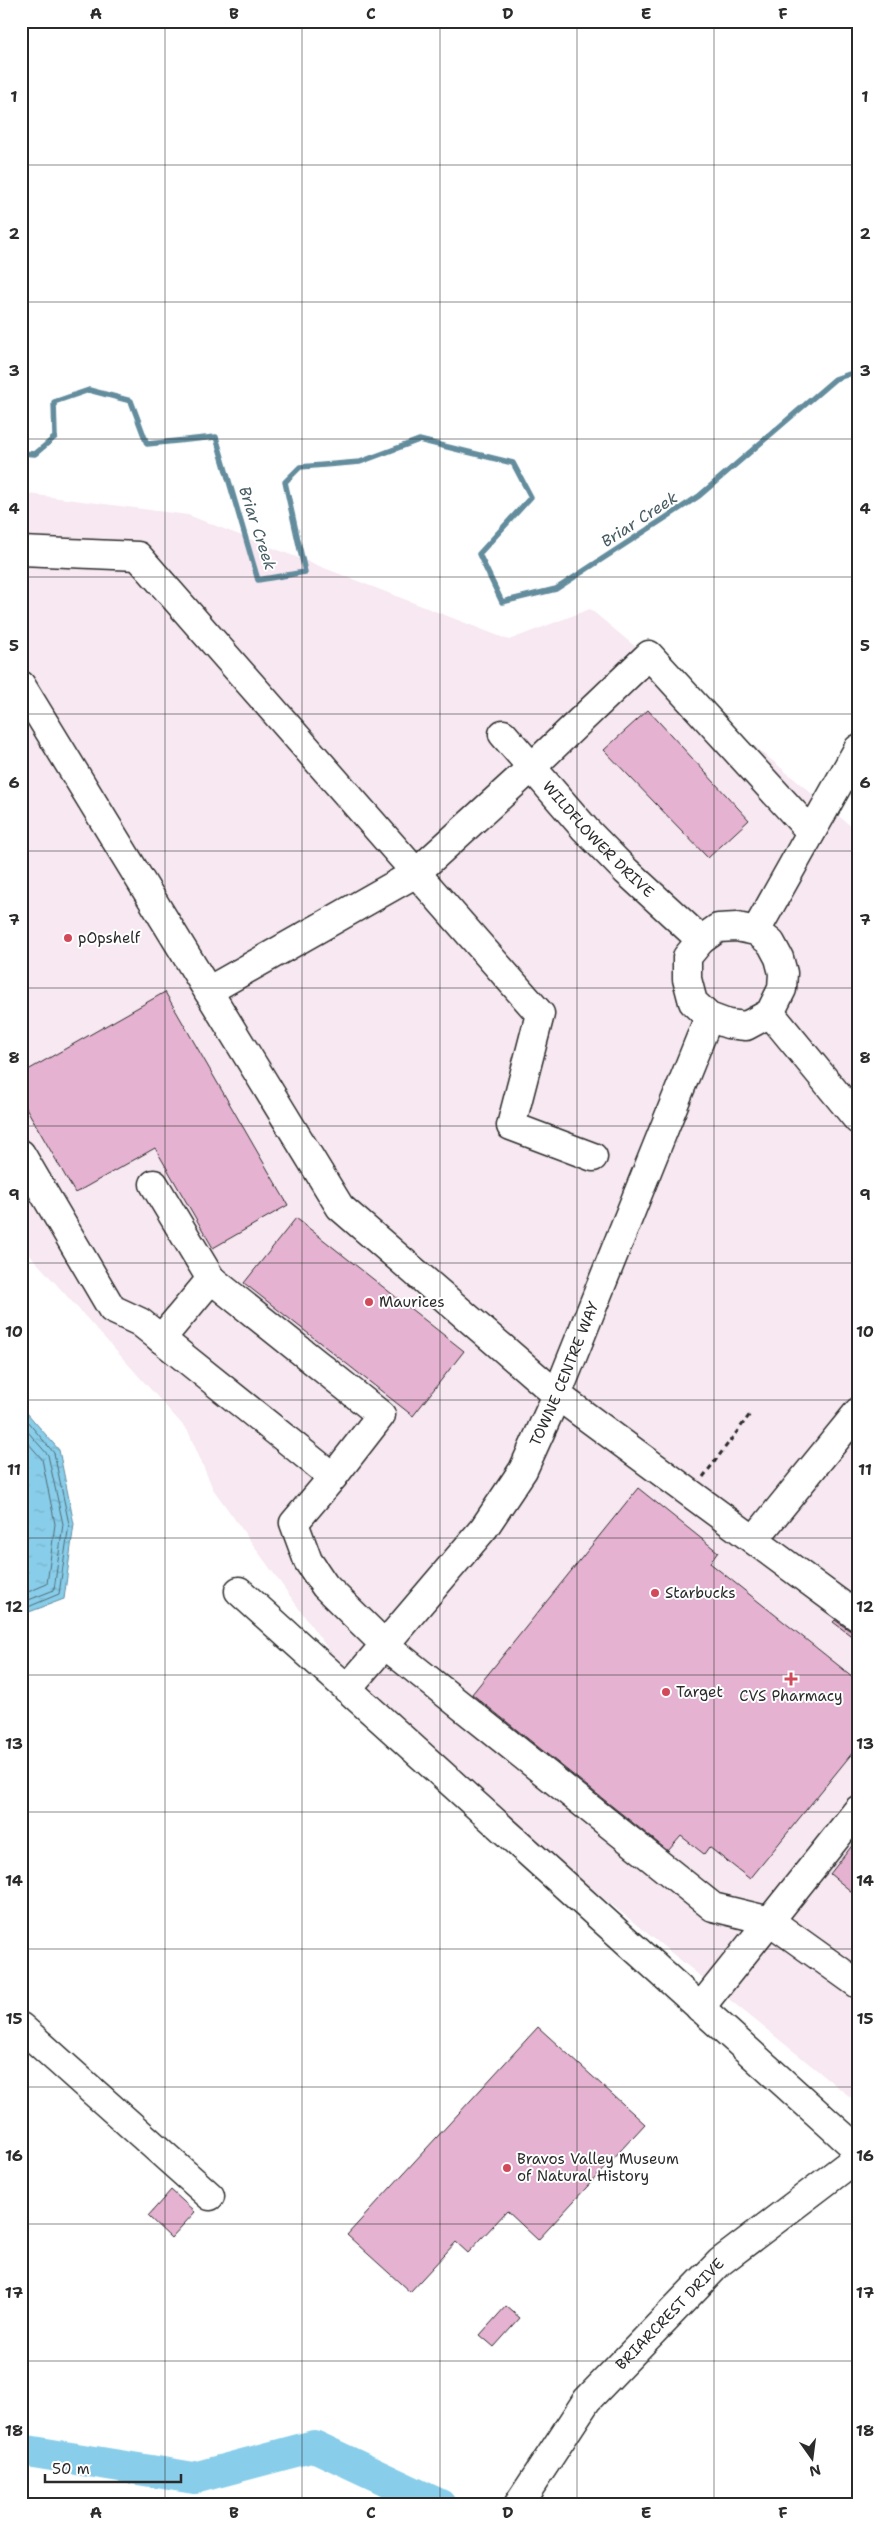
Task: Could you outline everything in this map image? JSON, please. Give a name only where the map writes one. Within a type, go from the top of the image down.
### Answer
[{"type":"street","points":[[21,551],[138,556],[540,1014],[511,1126],[592,1157]]},
{"type":"street","points":[[208,991],[416,873],[532,768],[649,655],[811,832]]},
{"type":"street","points":[[21,685],[340,1207],[557,1395],[858,1617]]},
{"type":"street","name":"WILDFLOWER DRIVE","points":[[504,734],[532,768],[626,871],[701,940]]},
{"type":"street","points":[[756,931],[858,749]]},
{"type":"street","points":[[736,927],[756,931],[771,943],[779,958],[783,973],[782,989],[770,1013],[746,1026],[728,1024],[709,1017],[693,1002],[687,979],[687,957],[701,940],[718,928],[736,927]]},
{"type":"street","points":[[770,1013],[858,1120]]},
{"type":"street","name":"TOWNE CENTRE WAY","points":[[347,1689],[484,1528],[523,1470],[557,1395],[709,1017]]},
{"type":"street","points":[[21,1154],[112,1309],[140,1322],[334,1477]]},
{"type":"street","points":[[154,1184],[212,1279],[382,1415],[334,1477],[294,1523],[308,1560],[325,1586],[385,1645],[713,1907],[770,1921],[858,1984]]},
{"type":"street","points":[[161,1339],[212,1279]]},
{"type":"street","points":[[754,1540],[858,1412]]},
{"type":"street","points":[[239,1591],[858,2150]]},
{"type":"street","points":[[700,2008],[858,1810]]},
{"type":"street","points":[[21,2027],[210,2196]]},
{"type":"street","name":"BRIARCREST DRIVE","points":[[518,2505],[587,2400],[720,2262],[858,2157]]},
{"type":"path","points":[[690,1494],[751,1413]]},
{"type":"shaded area","points":[[21,493],[188,515],[509,640],[590,609],[858,832],[858,2098],[854,2100],[374,1713],[213,1489],[188,1431],[21,1245]]},
{"type":"water","points":[[21,1406],[59,1450],[74,1524],[64,1599],[21,1615]]},
{"type":"building","points":[[648,710],[749,820],[708,858],[604,750]]},
{"type":"building","points":[[165,992],[288,1205],[213,1248],[155,1148],[75,1193],[21,1099],[21,1074]]},
{"type":"building","points":[[296,1218],[464,1351],[413,1416],[244,1283]]},
{"type":"building","name":"Target","points":[[638,1488],[718,1552],[710,1563],[858,1681],[858,1746],[750,1879],[709,1847],[704,1854],[681,1836],[668,1851],[472,1694]]},
{"type":"building","points":[[835,1620],[849,1630],[858,1632],[858,1641],[833,1622]]},
{"type":"building","points":[[858,1838],[858,1897],[830,1874]]},
{"type":"building","name":"Bravos Valley Museum of Natural History","points":[[538,2027],[645,2124],[538,2240],[507,2211],[468,2253],[456,2242],[410,2292],[347,2235]]},
{"type":"building","points":[[171,2190],[195,2212],[171,2238],[148,2216]]},
{"type":"building","points":[[506,2306],[520,2318],[494,2347],[480,2335]]},
{"type":"waterway","name":"Briar Creek","points":[[21,453],[35,454],[55,437],[54,402],[89,390],[131,401],[147,444],[216,437],[258,580],[305,572],[285,482],[300,467],[360,462],[419,440],[513,463],[531,497],[479,554],[502,602],[556,589],[699,496],[835,379],[858,371]]},
{"type":"waterway","points":[[21,2450],[194,2478],[314,2446],[440,2505]]},
{"type":"place","name":"pOpshelf","points":[[68,938]]},
{"type":"place","name":"Maurices","points":[[369,1302]]},
{"type":"place","name":"Starbucks","points":[[655,1593]]},
{"type":"place","name":"CVS Pharmacy","points":[[791,1679]]},
{"type":"place","name":"Target","points":[[666,1692]]},
{"type":"place","name":"Bravos Valley Museum of Natural History","points":[[507,2168]]}]
